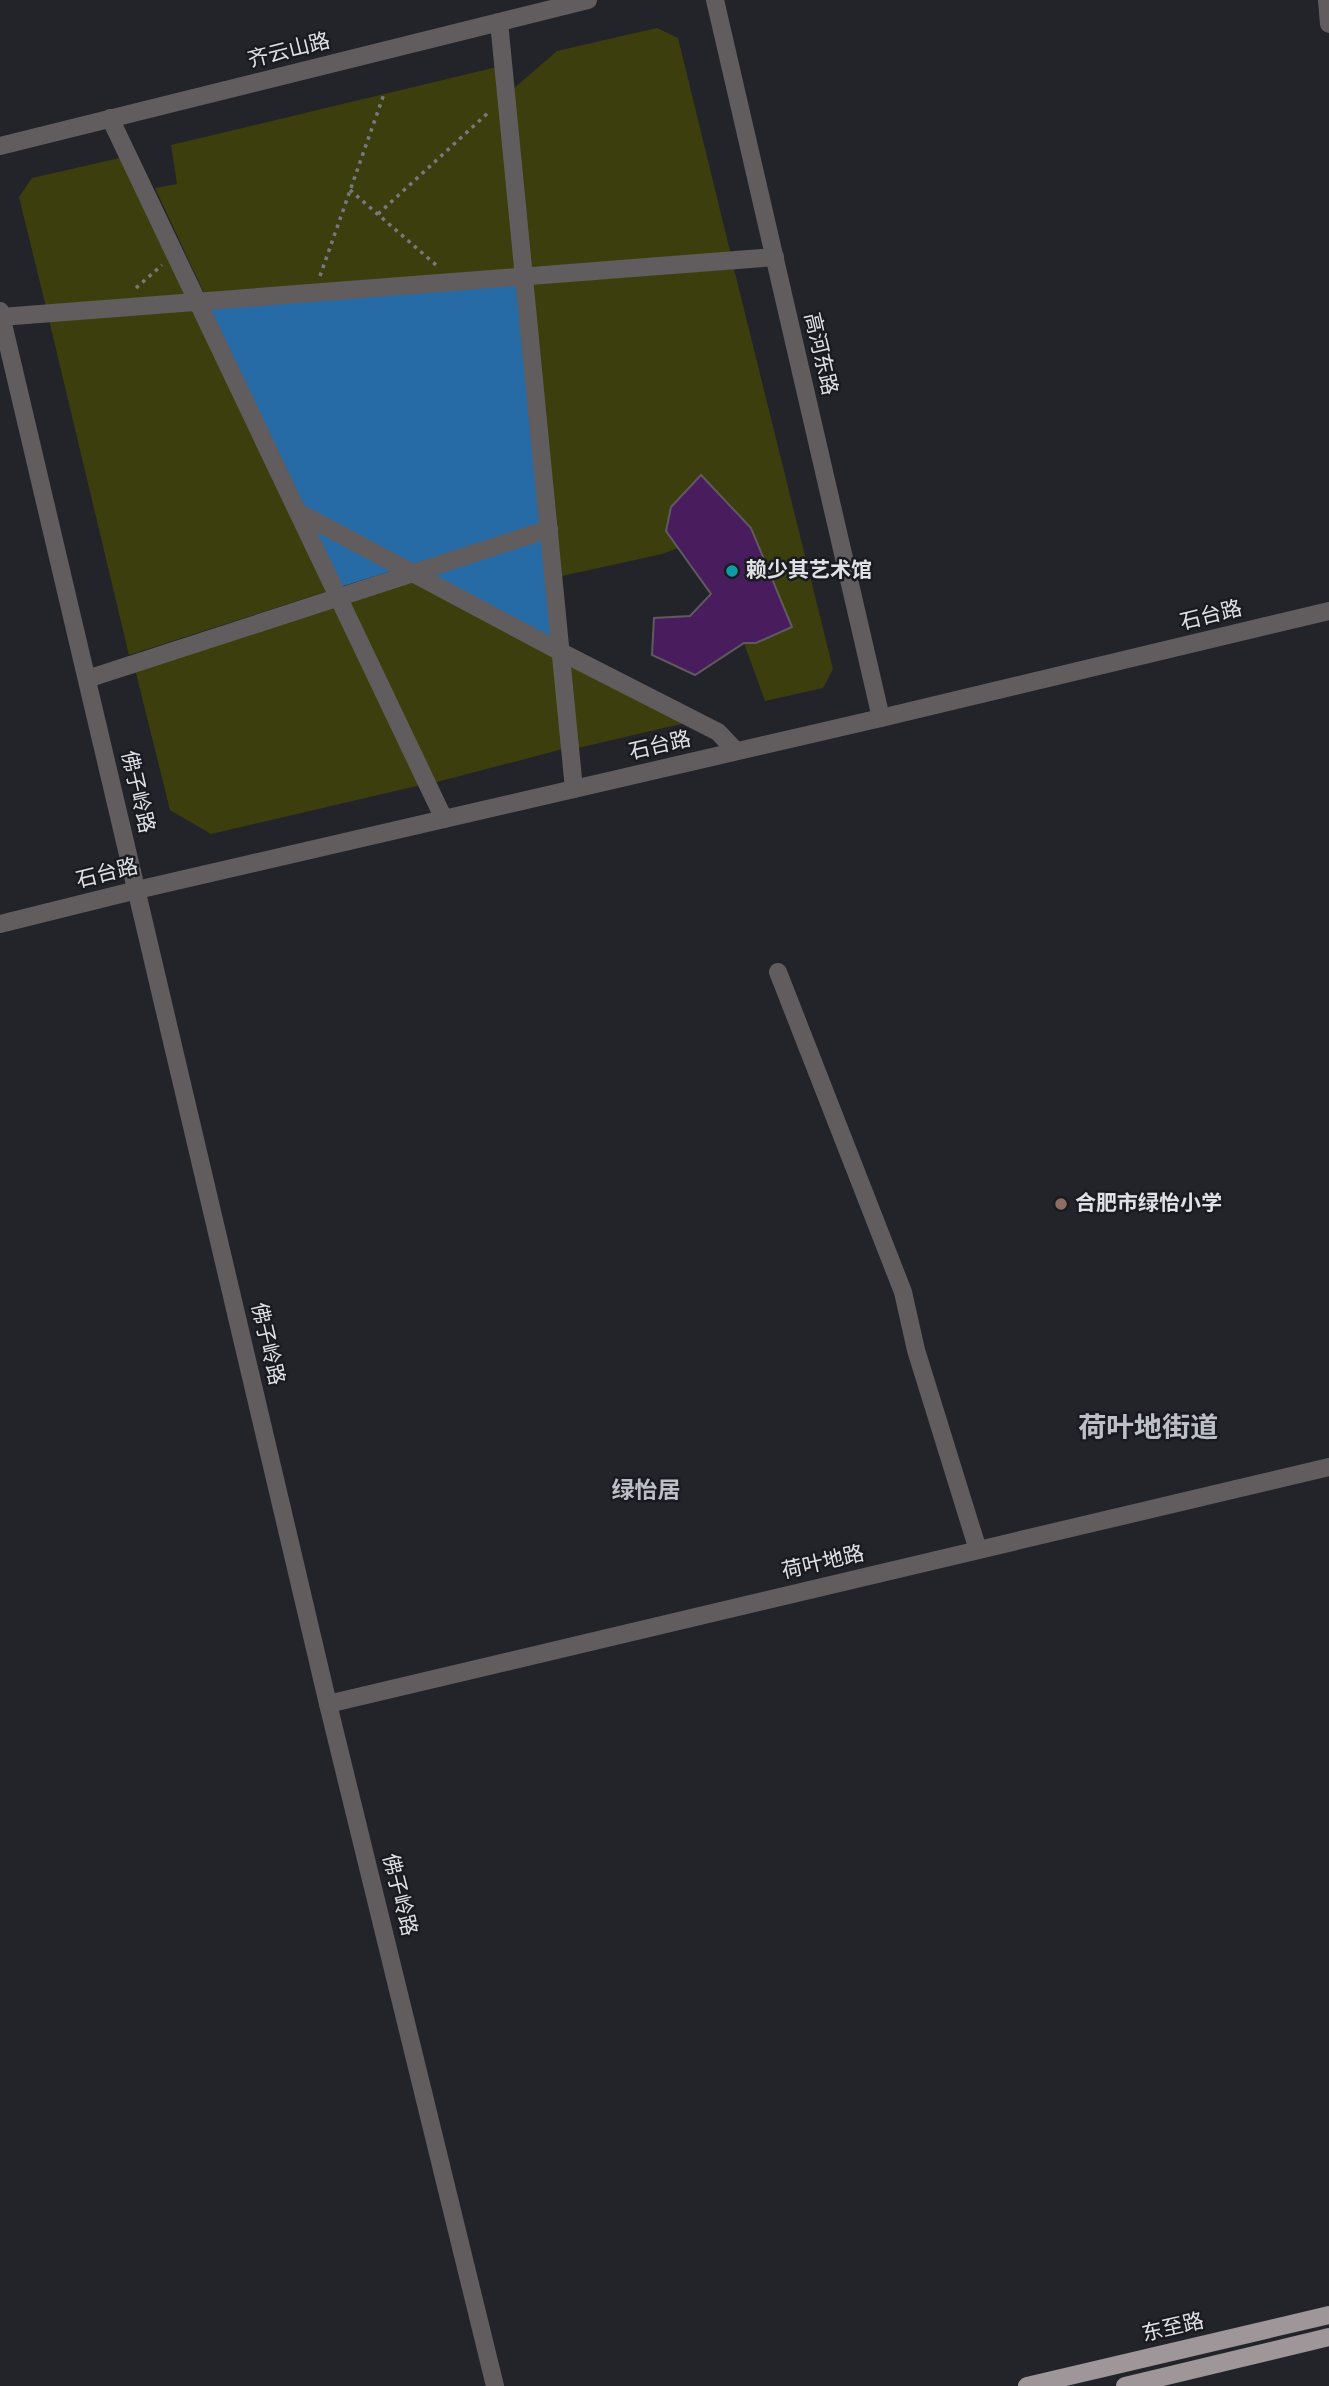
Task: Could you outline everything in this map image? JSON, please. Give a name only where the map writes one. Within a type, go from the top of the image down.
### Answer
[{"type":"main road","name":"东至路","points":[[1027,2386],[1329,2315]]},
{"type":"main road","points":[[1125,2386],[1329,2337]]},
{"type":"street","name":"齐云山路","points":[[0,146],[588,0]]},
{"type":"street","name":"高河东路","points":[[715,0],[881,718]]},
{"type":"street","points":[[1327,0],[1329,24]]},
{"type":"street","points":[[499,22],[574,789]]},
{"type":"street","points":[[110,118],[444,819]]},
{"type":"street","points":[[1,314],[198,302],[775,257]]},
{"type":"street","name":"佛子岭路","points":[[1,314],[328,1704],[495,2386]]},
{"type":"street","points":[[298,512],[718,732],[736,751]]},
{"type":"street","points":[[87,679],[549,529]]},
{"type":"street","name":"石台路","points":[[0,924],[1329,611]]},
{"type":"street","points":[[778,972],[903,1292],[916,1350],[978,1550]]},
{"type":"street","name":"荷叶地路","points":[[328,1704],[1329,1467]]},
{"type":"path","points":[[317,285],[384,94]]},
{"type":"path","points":[[378,214],[467,130],[506,98]]},
{"type":"path","points":[[350,190],[437,266]]},
{"type":"path","points":[[131,292],[171,257]]},
{"type":"shaded area","points":[[657,28],[678,38],[731,255],[530,267],[512,90],[557,51]]},
{"type":"shaded area","points":[[497,67],[515,269],[204,293],[155,188],[177,184],[171,145]]},
{"type":"shaded area","points":[[124,157],[188,295],[46,307],[19,197],[32,178]]},
{"type":"shaded area","points":[[734,269],[833,669],[823,688],[765,701],[744,643],[756,643],[792,627],[751,528],[700,476],[671,507],[666,531],[678,548],[562,576],[532,284]]},
{"type":"shaded area","points":[[195,308],[328,591],[129,655],[49,320]]},
{"type":"shaded area","points":[[417,578],[555,652],[563,749],[433,783],[348,600]]},
{"type":"shaded area","points":[[334,604],[421,785],[211,834],[170,810],[135,669]]},
{"type":"shaded area","points":[[570,662],[685,723],[578,748]]},
{"type":"water","points":[[516,284],[541,524],[340,587],[208,309]]},
{"type":"water","points":[[544,539],[555,645],[425,576]]},
{"type":"building","name":"赖少其艺术馆","points":[[701,475],[751,528],[792,627],[756,643],[744,643],[695,675],[652,655],[654,618],[690,616],[711,594],[666,531],[671,507]]},
{"type":"place","name":"赖少其艺术馆","points":[[732,571]]},
{"type":"place","name":"合肥市绿怡小学","points":[[1061,1204]]},
{"type":"district","name":"荷叶地街道","points":[[1148,1428]]},
{"type":"district","name":"绿怡居","points":[[646,1491]]}]
